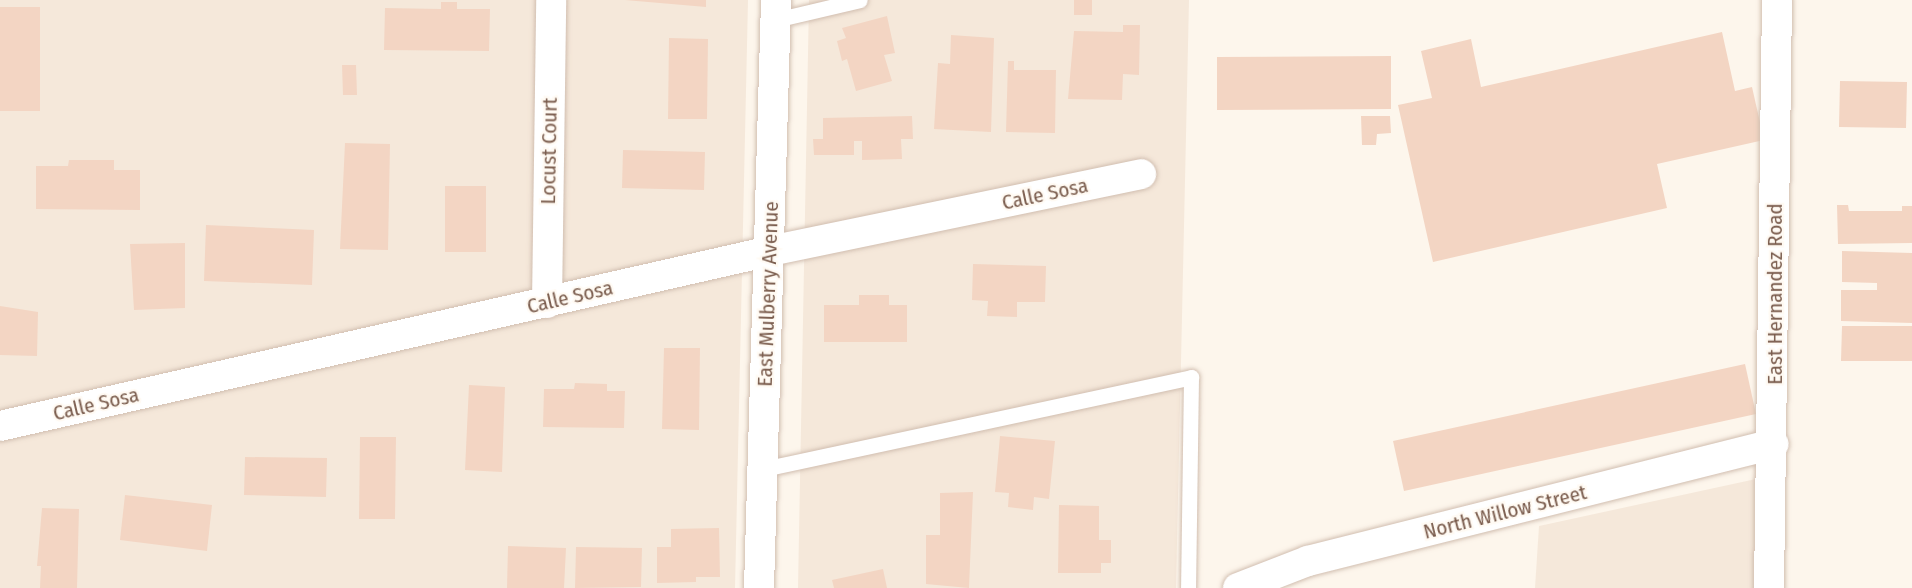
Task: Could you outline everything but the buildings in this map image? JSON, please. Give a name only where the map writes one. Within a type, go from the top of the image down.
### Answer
[{"type":"street","name":"Locust Court","points":[[546,303],[551,0]]},
{"type":"street","name":"East Hernandez Road","points":[[1769,588],[1774,444],[1777,0]]},
{"type":"street","name":"East Mulberry Avenue","points":[[759,588],[776,10]]},
{"type":"street","name":"Calle Sosa","points":[[0,426],[770,251],[1141,174]]},
{"type":"street","name":"North Willow Street","points":[[1238,588],[1308,561],[1774,444]]},
{"type":"lane","points":[[776,10],[860,0]]},
{"type":"lane","points":[[763,469],[1191,377],[1188,588]]},
{"type":"shaded area","points":[[0,0],[748,0],[735,588],[0,588]]},
{"type":"shaded area","points":[[809,0],[1189,0],[1176,588],[798,588]]},
{"type":"shaded area","points":[[1756,479],[1756,588],[1535,588],[1539,526]]}]
